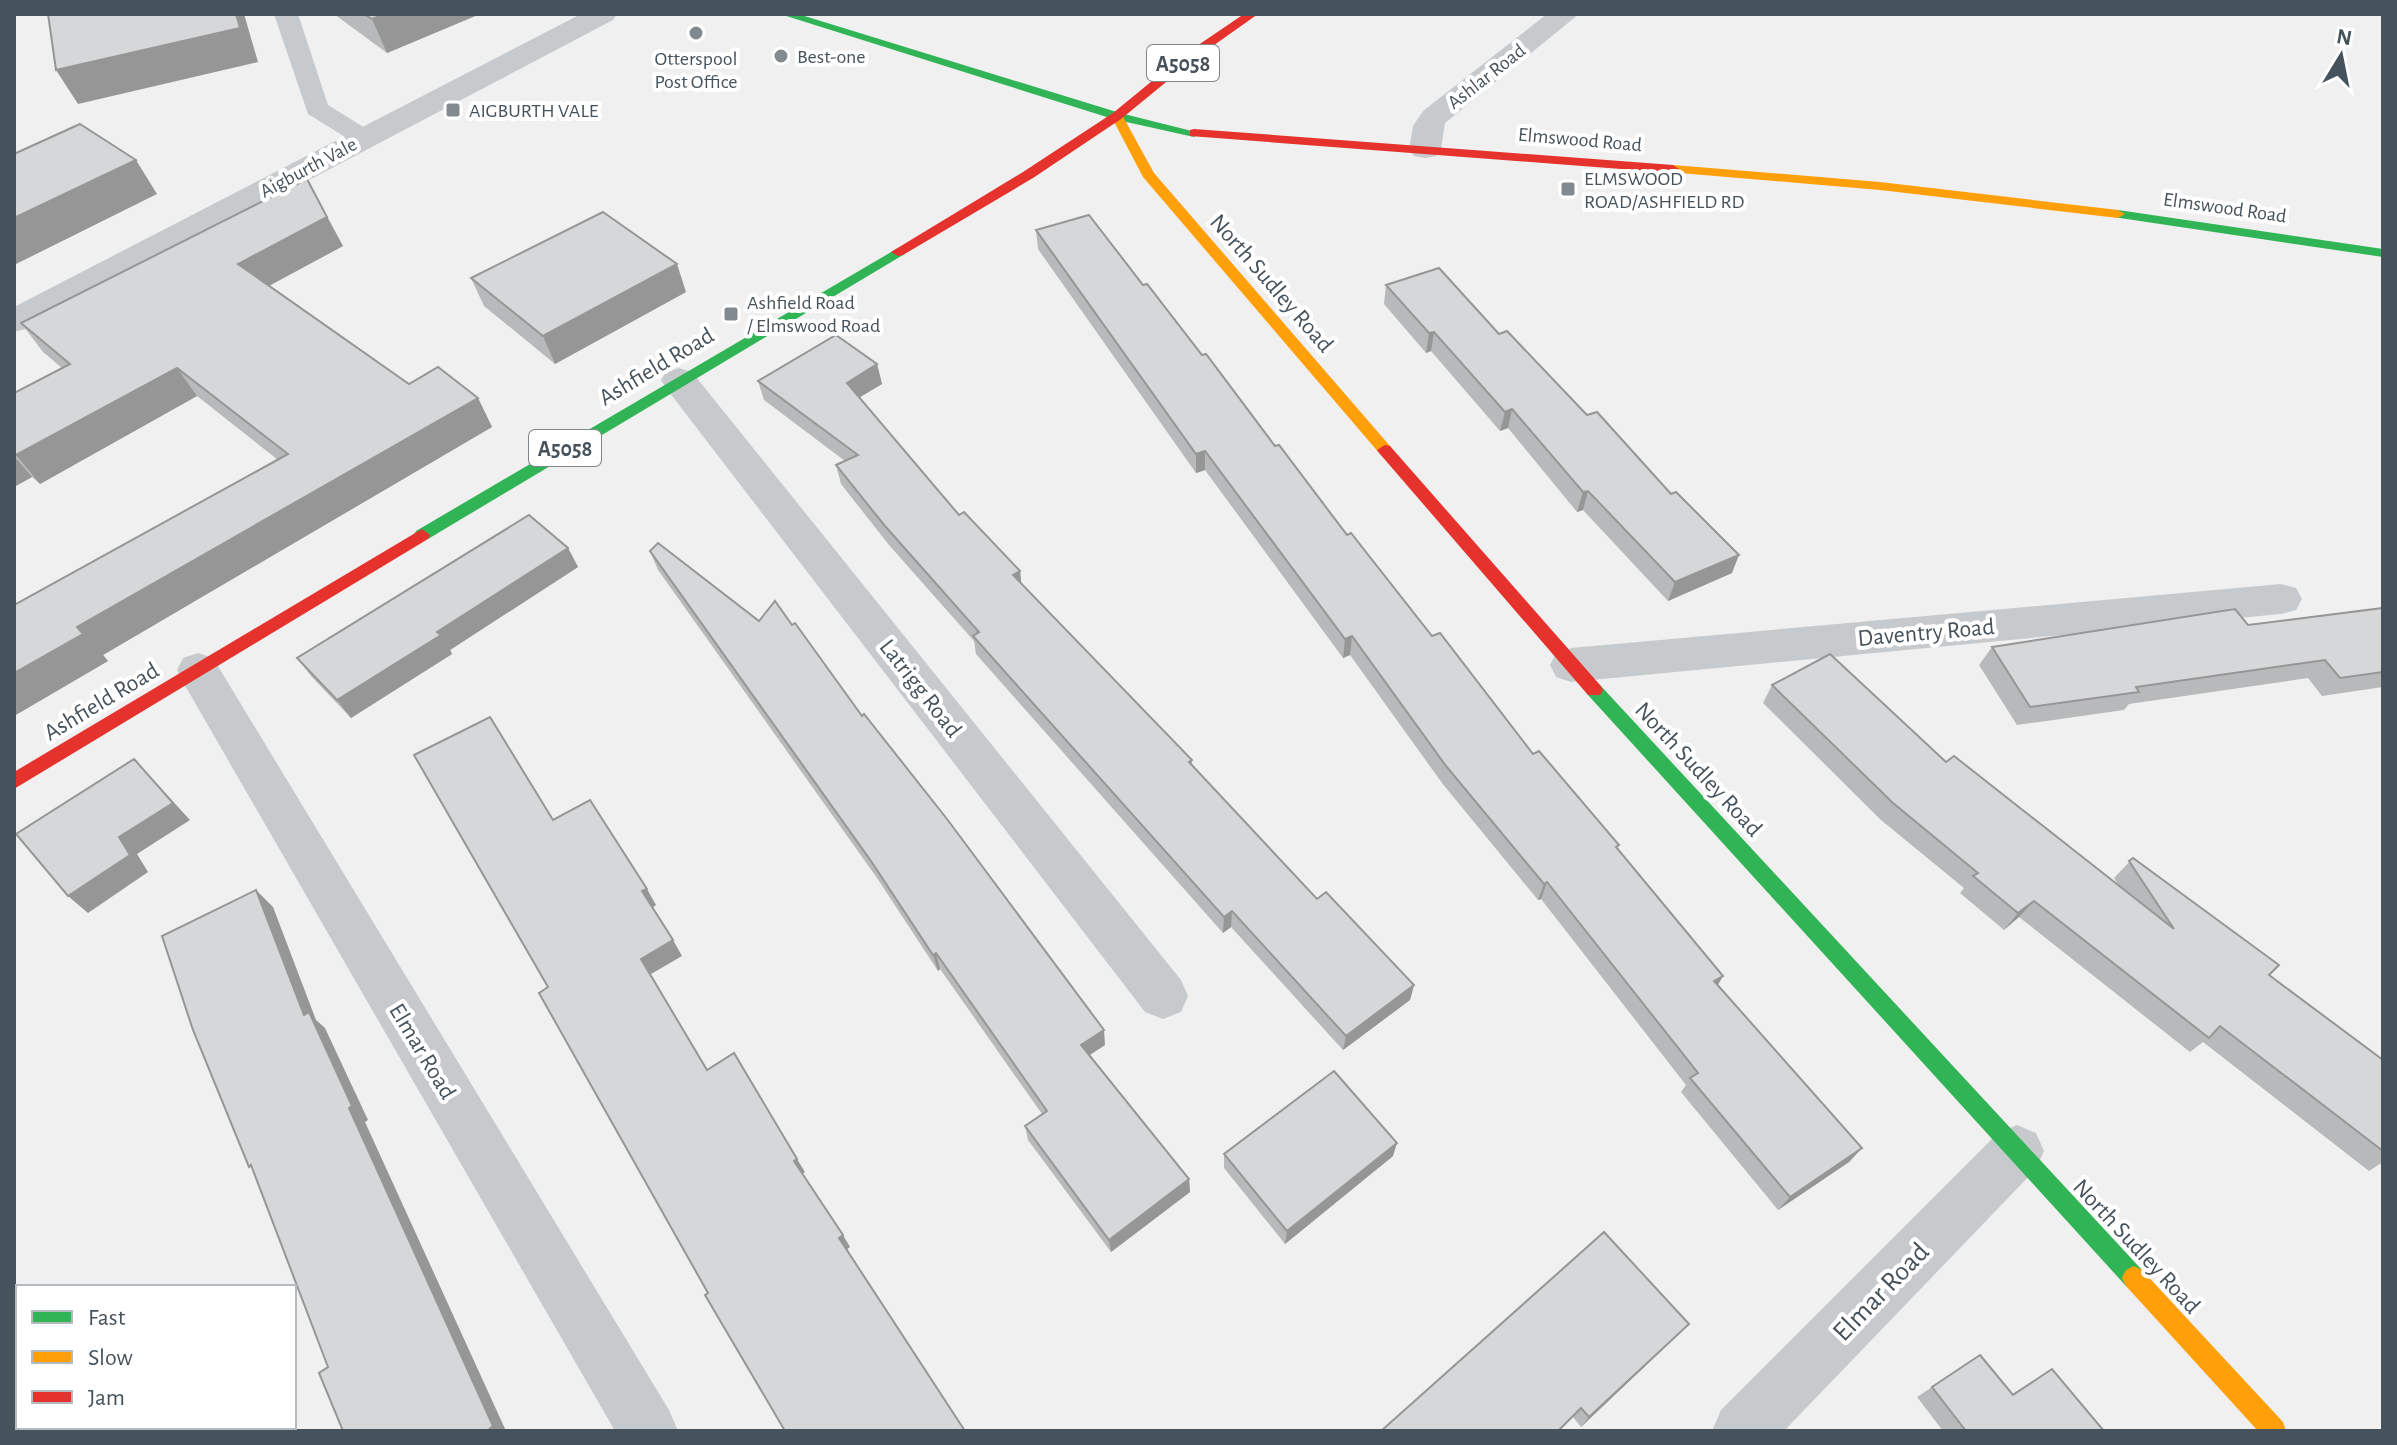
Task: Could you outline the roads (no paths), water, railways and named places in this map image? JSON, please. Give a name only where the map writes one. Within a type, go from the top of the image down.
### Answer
[{"type":"street","name":"Aigburth Vale","points":[[14,321],[603,14]]},
{"type":"street","name":"Elmswood Road","points":[[786,14],[1117,116],[1205,135],[1425,149],[2035,202],[2383,253]]},
{"type":"street","name":"A5058","points":[[1117,116],[1189,57],[1252,14]]},
{"type":"street","name":"Ashlar Road","points":[[1425,149],[1428,126],[1434,117],[1565,14]]},
{"type":"street","name":"Ashfield Road","points":[[14,781],[679,380],[1028,175],[1117,116]]},
{"type":"street","name":"North Sudley Road","points":[[1117,116],[1148,174],[1166,196],[1571,665],[2274,1431]]},
{"type":"street","name":"Latrigg Road","points":[[679,380],[1163,996]]},
{"type":"street","name":"Daventry Road","points":[[1571,665],[2281,599]]},
{"type":"street","name":"Elmar Road","points":[[198,670],[648,1431]]},
{"type":"street","name":"Elmar Road","points":[[1742,1431],[2017,1151]]},
{"type":"lane","points":[[286,14],[317,109],[364,138]]},
{"type":"place","name":"Otterspool Post Office","points":[[696,33]]},
{"type":"place","name":"Best-one","points":[[781,56]]},
{"type":"place","name":"AIGBURTH VALE","points":[[453,110]]},
{"type":"place","name":"ELMSWOOD ROAD/ASHFIELD RD","points":[[1568,189]]},
{"type":"place","name":"Ashfield Road / Elmswood Road","points":[[731,314]]}]
